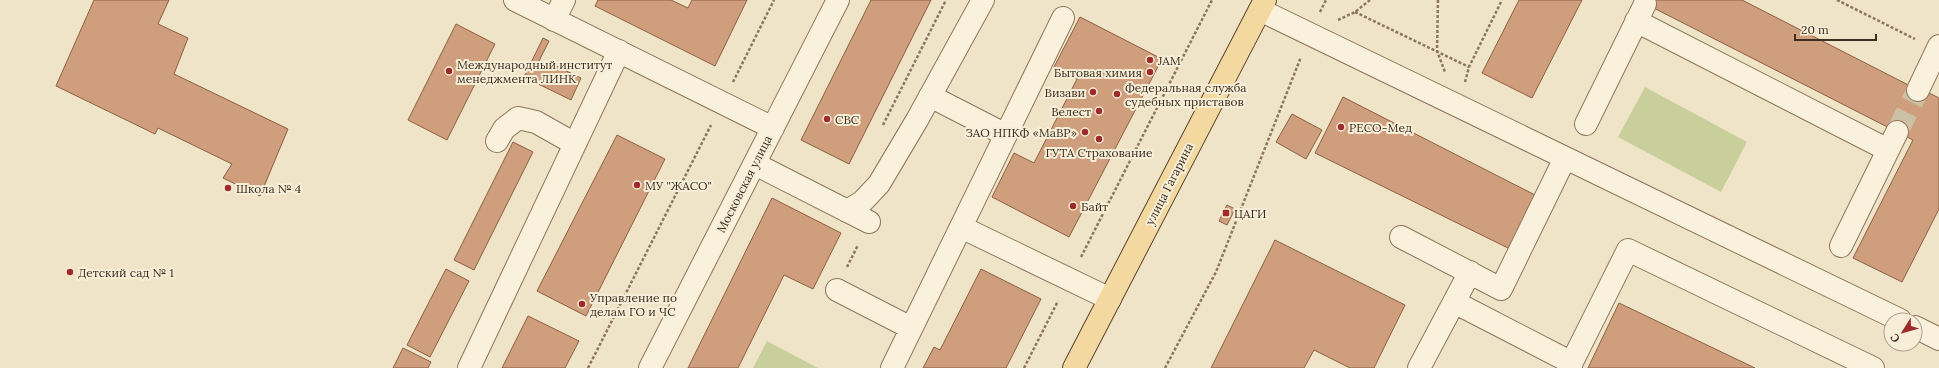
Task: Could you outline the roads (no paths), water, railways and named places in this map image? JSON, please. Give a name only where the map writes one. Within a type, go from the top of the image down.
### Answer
[{"type":"main road","name":"улица Гагарина","points":[[1074,368],[1263,5]]},
{"type":"street","points":[[515,0],[773,128]]},
{"type":"street","points":[[554,20],[564,0]]},
{"type":"street","name":"Московская улица","points":[[650,368],[838,0]]},
{"type":"street","points":[[847,211],[862,202],[879,184],[983,0]]},
{"type":"street","points":[[1263,5],[1310,34],[1883,312]]},
{"type":"street","points":[[1586,124],[1641,12],[1893,141],[1841,246]]},
{"type":"street","points":[[892,368],[1063,18]]},
{"type":"street","points":[[1918,90],[1938,48]]},
{"type":"street","points":[[469,368],[619,51]]},
{"type":"street","points":[[930,96],[1006,135]]},
{"type":"street","points":[[497,141],[504,129],[518,118],[536,122],[575,144]]},
{"type":"street","points":[[1401,238],[1501,288],[1565,158]]},
{"type":"street","points":[[755,164],[869,222]]},
{"type":"street","points":[[961,227],[1110,299]]},
{"type":"street","points":[[1454,302],[1571,366],[1628,250],[1873,368]]},
{"type":"street","points":[[1419,368],[1470,272]]},
{"type":"street","points":[[837,290],[911,328]]},
{"type":"street","points":[[1923,331],[1939,339]]},
{"type":"tunnel","points":[[1897,132],[1918,90]]},
{"type":"place","name":"JAM","points":[[1150,60]]},
{"type":"place","name":"Международный институт менеджмента ЛИНК","points":[[449,71]]},
{"type":"place","name":"Бытовая химия","points":[[1150,72]]},
{"type":"place","name":"Визави","points":[[1093,92]]},
{"type":"place","name":"Федеральная служба судебных приставов","points":[[1117,94]]},
{"type":"place","name":"Велест","points":[[1099,111]]},
{"type":"place","name":"СВС","points":[[827,119]]},
{"type":"place","name":"РЕСО-Мед","points":[[1341,127]]},
{"type":"place","name":"ЗАО НПКФ «МаВР»","points":[[1085,132]]},
{"type":"place","name":"ГУТА Страхование","points":[[1099,139]]},
{"type":"place","name":"МУ \"ЖАСО\"","points":[[637,185]]},
{"type":"place","name":"Школа № 4","points":[[228,188]]},
{"type":"place","name":"Байт","points":[[1073,206]]},
{"type":"place","name":"ЦАГИ","points":[[1226,213]]},
{"type":"place","name":"Детский сад № 1","points":[[70,272]]},
{"type":"place","name":"Управление по делам ГО и ЧС","points":[[582,304]]}]
